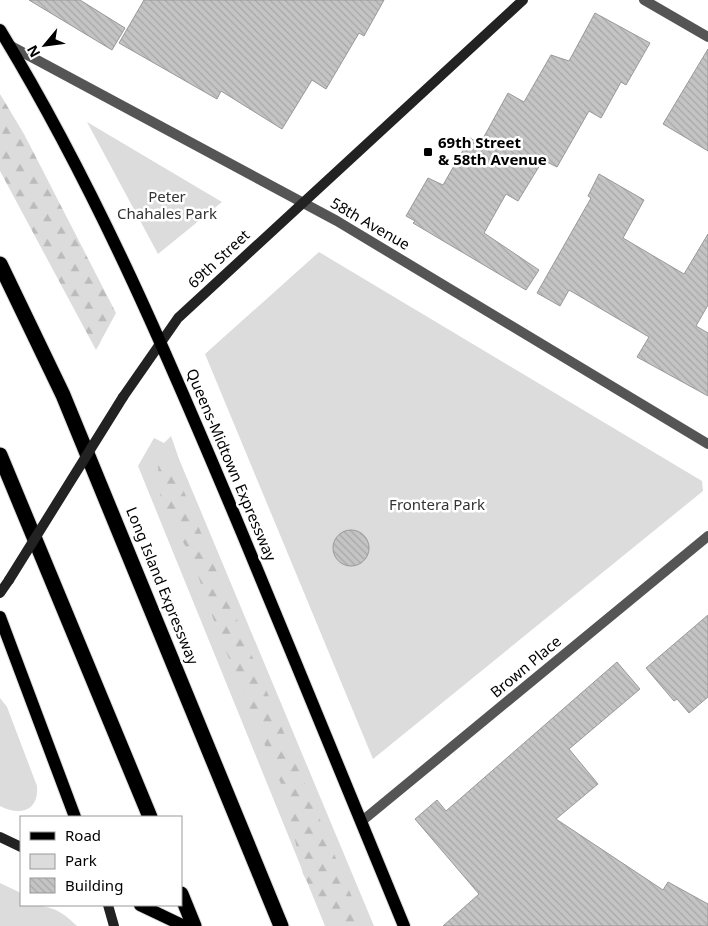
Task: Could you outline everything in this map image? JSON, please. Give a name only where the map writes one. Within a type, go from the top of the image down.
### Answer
[{"type":"highway","name":"Long Island Expressway","points":[[0,264],[63,395],[281,926]]},
{"type":"highway","points":[[0,456],[150,816]]},
{"type":"highway","points":[[182,896],[194,926]]},
{"type":"main road","name":"69th Street","points":[[0,593],[123,397],[178,318],[523,0]]},
{"type":"main road","name":"Queens-Midtown Expressway","points":[[0,30],[86,187],[160,342],[362,821],[404,926]]},
{"type":"main road","points":[[0,616],[75,816]]},
{"type":"main road","points":[[0,837],[20,847]]},
{"type":"main road","points":[[108,906],[114,926]]},
{"type":"main road","points":[[142,906],[184,926]]},
{"type":"street","points":[[644,0],[708,37]]},
{"type":"street","name":"58th Avenue","points":[[9,45],[303,203],[708,444]]},
{"type":"street","name":"Brown Place","points":[[362,821],[706,541]]},
{"type":"green space","points":[[0,94],[24,134],[116,313],[96,350],[0,171]]},
{"type":"green space","name":"Peter Chahales Park","points":[[87,122],[222,202],[158,254]]},
{"type":"green space","name":"Frontera Park","points":[[319,252],[702,481],[703,491],[373,759],[205,354]]},
{"type":"green space","points":[[171,436],[374,926],[325,926],[138,466],[154,438],[164,443]]},
{"type":"green space","points":[[169,461],[180,482],[364,926],[331,926],[303,874],[283,789],[218,632],[191,556],[161,503],[158,466]]},
{"type":"green space","points":[[0,698],[7,707],[37,786],[35,802],[26,810],[14,811],[0,806]]},
{"type":"green space","points":[[0,883],[20,893],[20,906],[52,908],[77,926],[0,926]]},
{"type":"building","points":[[29,0],[80,0],[125,28],[112,50]]},
{"type":"building","points":[[144,0],[384,0],[364,36],[359,33],[326,89],[312,80],[282,129],[221,91],[217,99],[119,43]]},
{"type":"building","points":[[595,13],[650,43],[626,85],[621,82],[601,118],[589,111],[557,167],[543,160],[518,201],[506,194],[484,233],[539,270],[526,290],[413,223],[415,221],[406,216],[428,178],[443,185],[470,138],[480,144],[508,93],[524,102],[551,55],[569,61]]},
{"type":"building","points":[[708,49],[708,151],[663,124]]},
{"type":"building","points":[[599,174],[644,200],[623,238],[684,274],[708,234],[708,305],[696,326],[708,333],[708,396],[637,357],[649,337],[569,290],[560,306],[537,293],[591,198],[588,196]]},
{"type":"building","points":[[351,530],[358,531],[364,535],[368,541],[368,555],[364,561],[358,565],[351,566],[344,565],[338,561],[334,555],[333,548],[334,541],[338,535],[344,531]]},
{"type":"building","points":[[708,615],[708,697],[689,713],[677,699],[674,701],[646,668]]},
{"type":"building","points":[[617,662],[640,689],[569,749],[598,784],[556,819],[663,890],[668,882],[708,904],[708,926],[443,926],[479,894],[415,819],[437,800],[446,811]]},
{"type":"place","name":"69th Street & 58th Avenue","points":[[428,152]]}]
